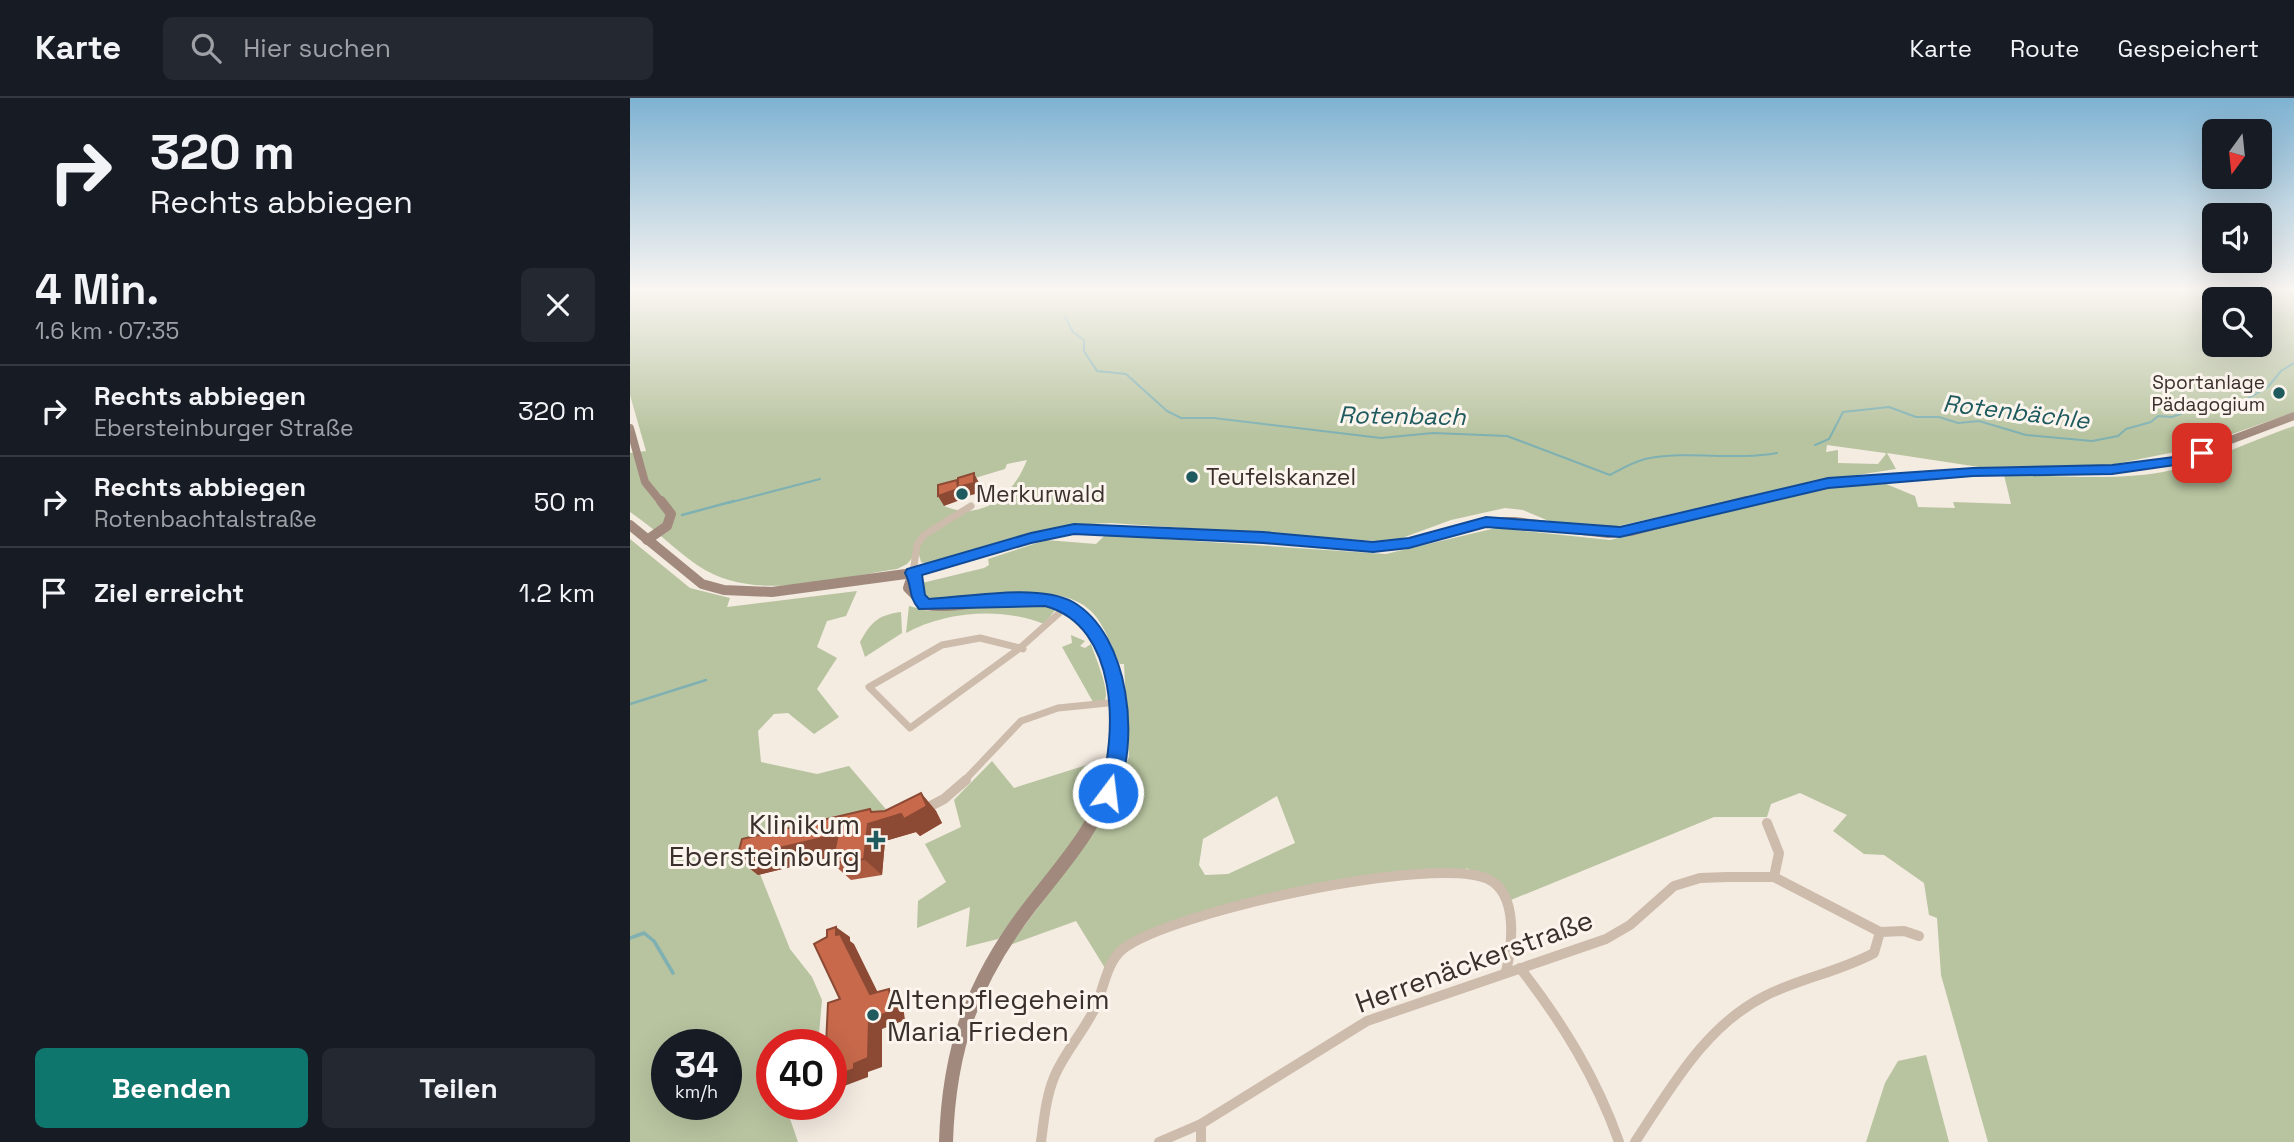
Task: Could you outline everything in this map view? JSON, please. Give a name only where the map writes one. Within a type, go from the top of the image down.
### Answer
[{"type":"main road","points":[[630,525],[702,584],[724,590],[772,592],[913,573],[1031,538],[1074,529],[1252,537],[1373,547],[1409,543],[1486,522],[1608,533],[1630,531],[1692,513],[1828,483],[1960,472],[2112,470],[2175,461],[2294,416]]},
{"type":"main road","points":[[630,428],[645,482],[671,514],[667,526],[647,540]]},
{"type":"main road","points":[[913,573],[917,580],[917,596],[921,603],[929,606],[1024,599],[1067,606],[1081,616],[1102,642],[1118,702],[1120,739],[1117,766],[1098,816],[1082,844],[999,947],[968,1009],[949,1086],[946,1142]]},
{"type":"street","points":[[913,573],[917,545],[924,535],[971,506]]},
{"type":"street","points":[[1023,649],[990,640],[954,639],[923,654],[869,688],[910,728],[1023,649],[1067,606]]},
{"type":"street","points":[[917,813],[944,799],[979,768],[1021,721],[1058,708],[1118,702]]},
{"type":"street","points":[[1768,823],[1779,853],[1774,877]]},
{"type":"street","points":[[1041,1142],[1046,1101],[1055,1074],[1097,1006],[1115,958],[1125,947],[1167,930],[1334,884],[1418,873],[1467,873],[1491,880],[1504,893],[1510,954],[1506,972]]},
{"type":"street","name":"Herrenäckerstraße","points":[[1159,1142],[1201,1124],[1367,1021],[1606,939],[1630,925],[1674,886],[1700,878],[1774,877],[1880,932]]},
{"type":"street","points":[[1635,1142],[1706,1041],[1736,1014],[1763,997],[1804,981],[1847,969],[1874,953],[1880,932],[1904,931],[1919,936]]},
{"type":"street","points":[[1520,968],[1554,1010],[1596,1081],[1619,1142]]},
{"type":"street","points":[[1201,1124],[1201,1142]]},
{"type":"green space","points":[[630,337],[2202,337],[2202,357],[2272,357],[2272,337],[2294,337],[2294,412],[2190,449],[2110,465],[1979,467],[1887,453],[1896,469],[1825,480],[1609,528],[1549,521],[1523,510],[1505,508],[1451,520],[1391,542],[1111,523],[1087,524],[1017,537],[926,564],[921,562],[918,551],[907,564],[897,569],[795,585],[769,586],[719,577],[697,565],[630,512],[630,453],[646,451],[630,395]],"holes":[[[1827,445],[1885,453],[1878,464],[1838,463],[1838,450],[1826,452]],[[1027,460],[1005,495],[983,508],[971,511],[944,506],[944,495],[975,478],[1005,469],[1007,464]]]},
{"type":"green space","points":[[2294,426],[2294,1142],[1988,1142],[1941,975],[1937,918],[1929,915],[1924,883],[1884,855],[1864,854],[1833,831],[1847,815],[1800,793],[1771,804],[1767,817],[1714,817],[1506,902],[1491,880],[1466,868],[1467,873],[1334,884],[1167,930],[1125,947],[1108,973],[1076,921],[1010,945],[1105,814],[1129,757],[1124,664],[1120,664],[1096,617],[1076,601],[1057,595],[1036,593],[929,600],[921,592],[922,583],[984,568],[989,565],[988,559],[1046,540],[1096,544],[1105,535],[1386,554],[1496,528],[1610,540],[1832,487],[1879,481],[1915,496],[1918,507],[1955,508],[1953,502],[2011,504],[2004,475],[2110,477],[2152,474],[2203,461]],"holes":[[[1277,796],[1295,843],[1228,874],[1205,875],[1199,865],[1203,839]]]},
{"type":"green space","points":[[630,539],[690,588],[730,598],[727,607],[857,591],[846,616],[827,621],[817,647],[837,658],[817,689],[839,717],[814,734],[788,713],[774,714],[758,731],[761,762],[817,774],[849,766],[890,814],[752,854],[790,949],[812,977],[822,1000],[819,1029],[756,1029],[756,1120],[790,1120],[798,1142],[630,1142]]},
{"type":"green space","points":[[1034,602],[1056,609],[1044,624],[1010,615],[974,614],[939,620],[906,633],[909,606],[928,611]]},
{"type":"green space","points":[[901,612],[902,633],[865,657],[860,642],[868,629],[886,615]]},
{"type":"green space","points":[[1071,635],[1085,641],[1080,646],[1085,648],[1091,644],[1104,681],[1105,700],[1093,702],[1062,647],[1072,643]]},
{"type":"green space","points":[[1112,757],[1104,789],[1079,837],[998,939],[966,947],[970,907],[917,928],[918,901],[946,882],[925,844],[961,827],[954,800],[992,761],[1014,788]]},
{"type":"green space","points":[[1926,1055],[1949,1142],[1866,1142],[1885,1083],[1898,1061]]},
{"type":"building","points":[[974,473],[974,483],[958,487],[958,478]]},
{"type":"building","points":[[957,480],[958,489],[938,496],[938,485]]},
{"type":"building","points":[[921,793],[927,806],[904,819],[901,814],[868,824],[864,859],[832,863],[838,834],[737,858],[742,839],[870,809],[871,812],[885,811]]},
{"type":"building","points":[[836,927],[836,935],[840,934],[870,994],[889,989],[892,1011],[869,1020],[868,1058],[854,1064],[854,1069],[847,1072],[847,1029],[827,1029],[828,1003],[840,999],[814,944],[827,937],[827,930]]},
{"type":"waterway","name":"Rotenbach","points":[[1079,337],[1084,340],[1084,351],[1097,371],[1126,374],[1167,411],[1181,418],[1214,418],[1381,438],[1433,433],[1507,436],[1610,475],[1636,462],[1661,456],[1744,456],[1777,453]]},
{"type":"waterway","name":"Rotenbächle","points":[[1815,445],[1829,439],[1843,412],[1889,407],[1916,417],[1939,417],[1958,423],[1979,421],[2026,435],[2092,441],[2118,436],[2126,429],[2151,422],[2158,416],[2172,417],[2214,402],[2238,404],[2268,387],[2281,371],[2294,363]]},
{"type":"waterway","points":[[728,503],[820,479]]},
{"type":"waterway","points":[[682,515],[734,501]]},
{"type":"waterway","points":[[630,704],[706,680]]},
{"type":"waterway","points":[[630,938],[644,933],[654,941],[673,973]]},
{"type":"place","name":"Sportanlage Pädagogium","points":[[2279,393]]},
{"type":"place","name":"Teufelskanzel","points":[[1192,477]]},
{"type":"place","name":"Merkurwald","points":[[962,494]]},
{"type":"place","name":"Klinikum Ebersteinburg","points":[[876,840]]},
{"type":"place","name":"Altenpflegeheim Maria Frieden","points":[[873,1015]]},
{"type":"route","points":[[1108,793],[1117,766],[1120,716],[1110,664],[1094,629],[1067,606],[1045,600],[999,600],[940,607],[925,605],[917,596],[917,580],[913,573],[1031,538],[1074,529],[1263,537],[1373,547],[1409,543],[1486,522],[1514,522],[1608,533],[1630,531],[1668,519],[1828,483],[1973,472],[2112,470],[2175,461],[2202,453]]}]
